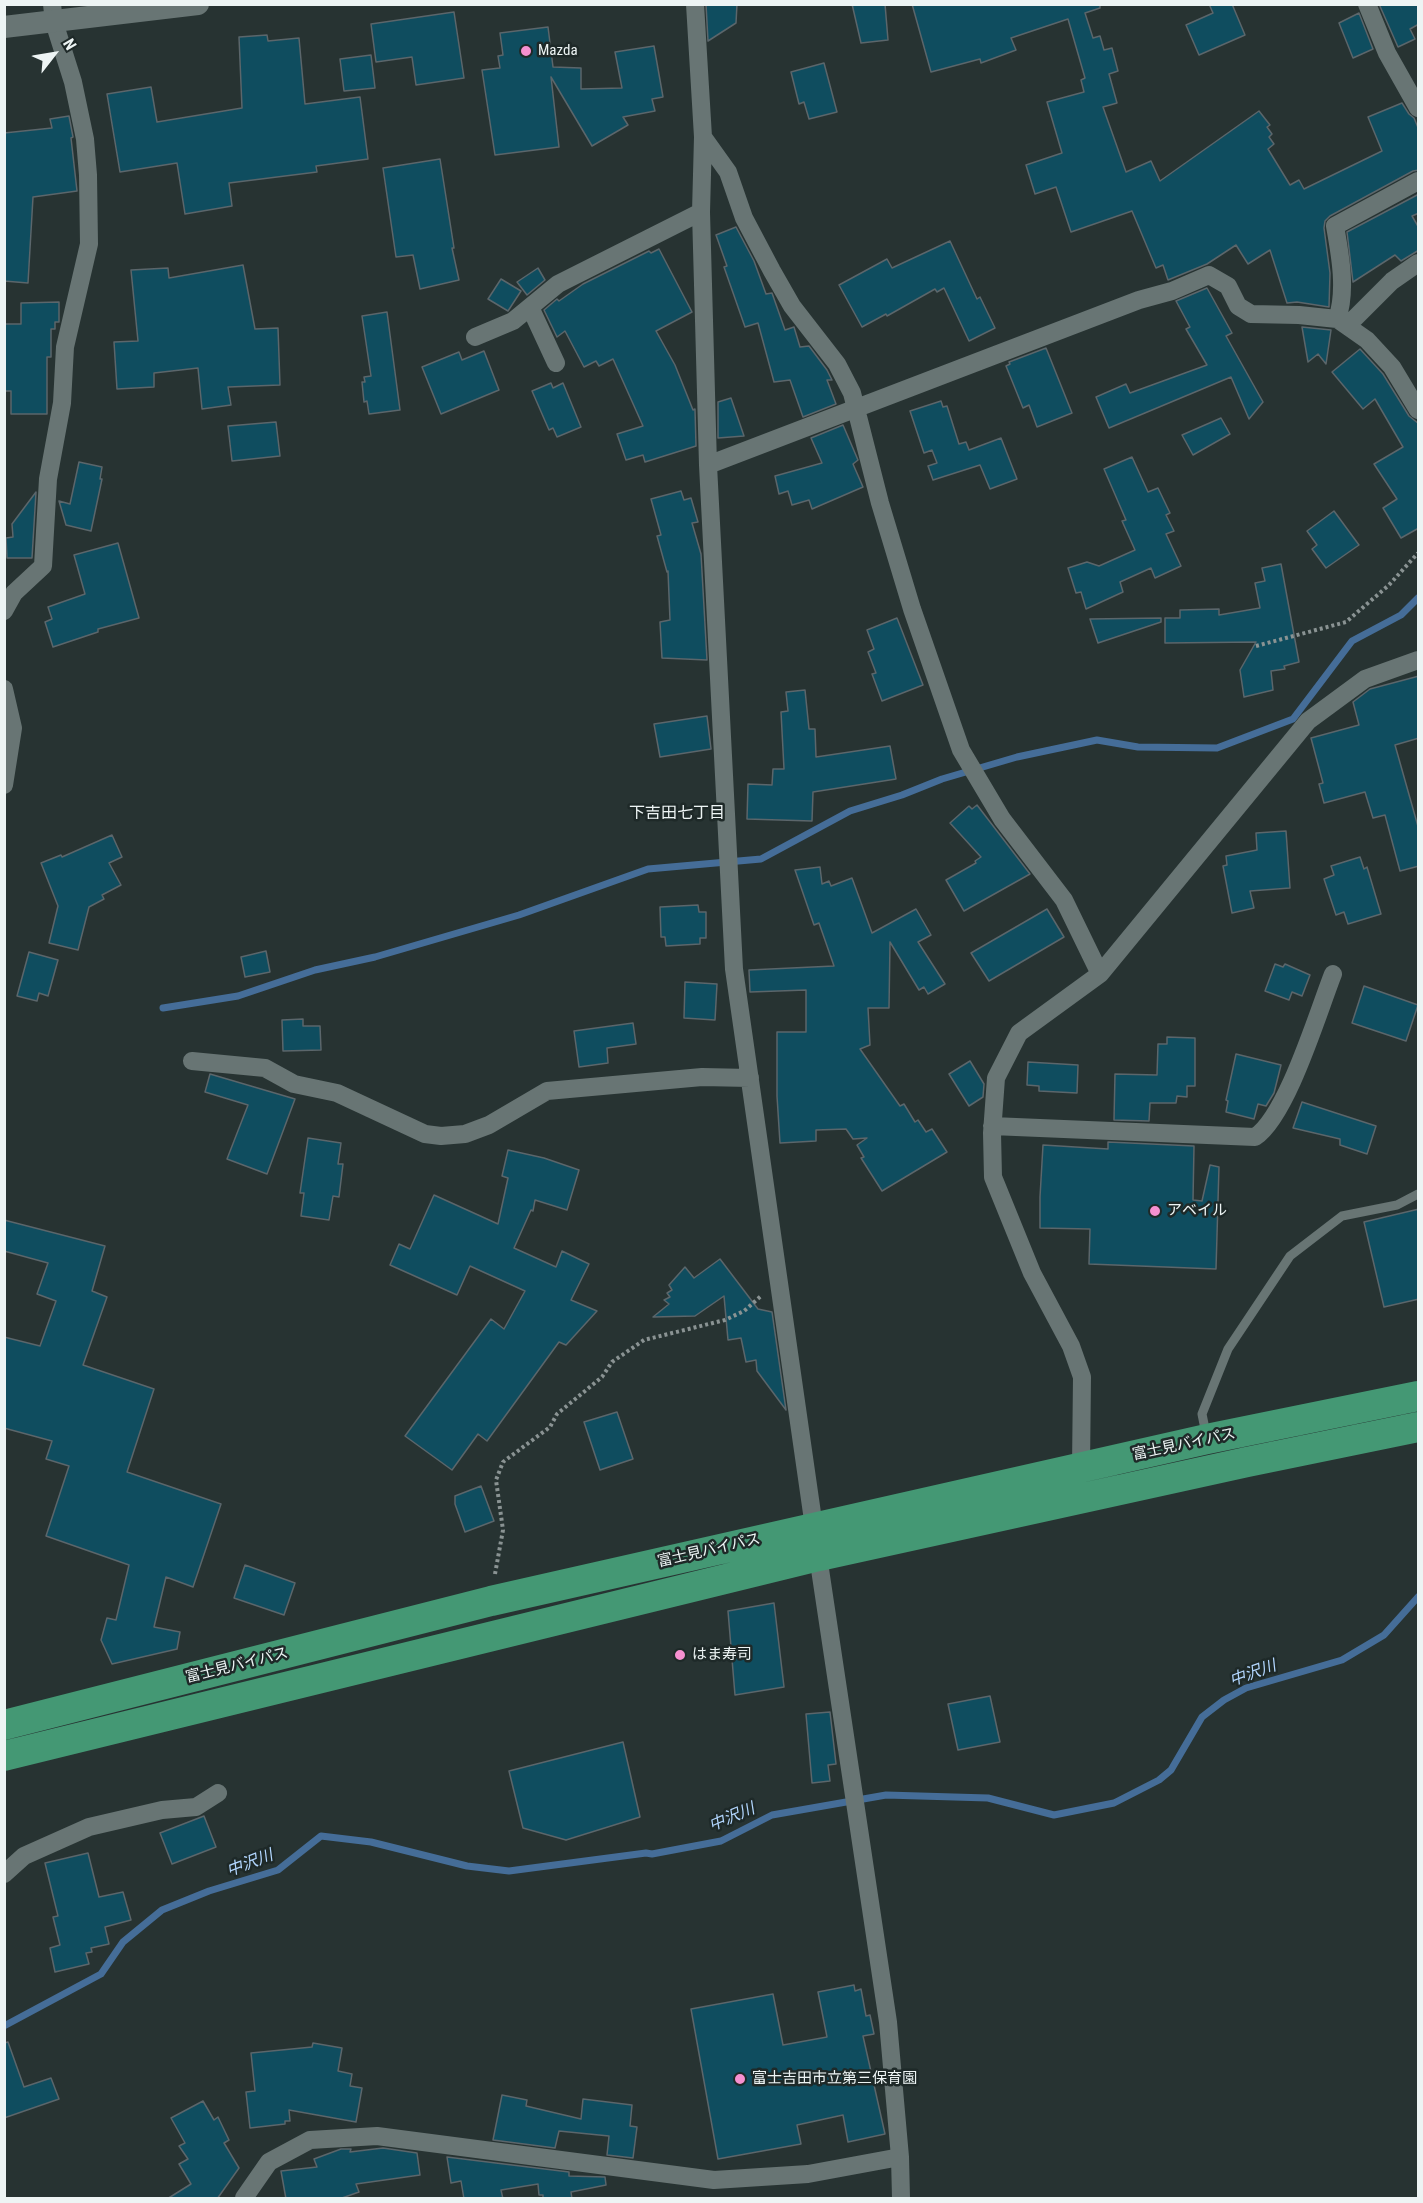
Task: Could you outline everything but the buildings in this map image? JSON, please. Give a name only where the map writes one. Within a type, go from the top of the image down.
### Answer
[{"type":"highway","name":"富士見バイパス","points":[[4,1725],[491,1601],[1208,1439],[1419,1396]]},
{"type":"highway","name":"富士見バイパス","points":[[4,1756],[819,1556],[1247,1462],[1419,1427]]},
{"type":"street","points":[[4,27],[53,13],[198,4]]},
{"type":"street","points":[[695,4],[703,137],[701,212],[708,465],[734,969],[853,1796],[888,2022],[900,2157],[900,2199]]},
{"type":"street","points":[[1367,4],[1387,54],[1419,108]]},
{"type":"street","points":[[4,611],[14,593],[43,566],[48,479],[62,403],[65,347],[88,244],[85,139],[73,82],[53,13]]},
{"type":"street","points":[[703,137],[728,172],[744,218],[759,250],[792,306],[837,364],[852,393],[880,503],[912,609],[961,750],[1002,819],[1064,900],[1100,974]]},
{"type":"street","points":[[1342,323],[1341,272],[1335,226],[1419,181]]},
{"type":"street","points":[[475,337],[513,321],[558,284],[701,212]]},
{"type":"street","points":[[1342,323],[1392,281],[1419,263]]},
{"type":"street","points":[[708,465],[1139,300],[1172,291],[1209,275],[1228,286],[1238,306],[1251,314],[1299,315],[1342,323],[1367,340],[1392,367],[1419,410]]},
{"type":"street","points":[[530,307],[556,363]]},
{"type":"street","points":[[1082,1467],[1082,1377],[1071,1346],[1032,1273],[993,1177],[992,1126],[996,1078],[1019,1033],[1100,974],[1308,721],[1365,679],[1419,660]]},
{"type":"street","points":[[4,689],[13,728],[4,785]]},
{"type":"street","points":[[992,1126],[1256,1137],[1266,1130],[1286,1095],[1333,974]]},
{"type":"street","points":[[192,1061],[265,1068],[294,1084],[337,1093],[425,1134],[441,1136],[465,1134],[489,1125],[547,1091],[702,1077],[750,1078]]},
{"type":"street","points":[[4,1874],[24,1856],[89,1827],[162,1810],[196,1807],[218,1793]]},
{"type":"street","points":[[244,2199],[269,2162],[310,2140],[321,2139],[377,2136],[714,2180],[808,2174],[900,2157]]},
{"type":"lane","points":[[1208,1439],[1202,1414],[1228,1348],[1290,1256],[1342,1216],[1397,1205],[1419,1194]]},
{"type":"path","points":[[1256,646],[1346,622],[1389,585],[1419,553]]},
{"type":"path","points":[[491,1601],[503,1530],[496,1480],[503,1462],[550,1427],[557,1414],[602,1377],[612,1362],[636,1345],[663,1334],[725,1320],[744,1311],[778,1283]]},
{"type":"waterway","points":[[163,1008],[238,996],[315,970],[375,957],[519,915],[648,869],[761,859],[850,811],[902,795],[942,779],[1017,757],[1097,740],[1138,747],[1217,748],[1293,719],[1352,641],[1401,615],[1418,598]]},
{"type":"waterway","name":"中沢川","points":[[4,2026],[101,1974],[123,1942],[162,1910],[209,1891],[278,1870],[321,1836],[371,1842],[467,1866],[509,1871],[652,1854],[721,1841],[772,1815],[886,1795],[988,1798],[1054,1815],[1114,1803],[1159,1780],[1171,1770],[1202,1717],[1224,1700],[1246,1688],[1342,1660],[1384,1635],[1418,1597]]},
{"type":"place","name":"Mazda","points":[[526,51]]},
{"type":"place","name":"アベイル","points":[[1155,1211]]},
{"type":"place","name":"はま寿司","points":[[680,1655]]},
{"type":"place","name":"富士吉田市立第三保育園","points":[[740,2079]]},
{"type":"district","name":"下吉田七丁目","points":[[677,814]]}]
